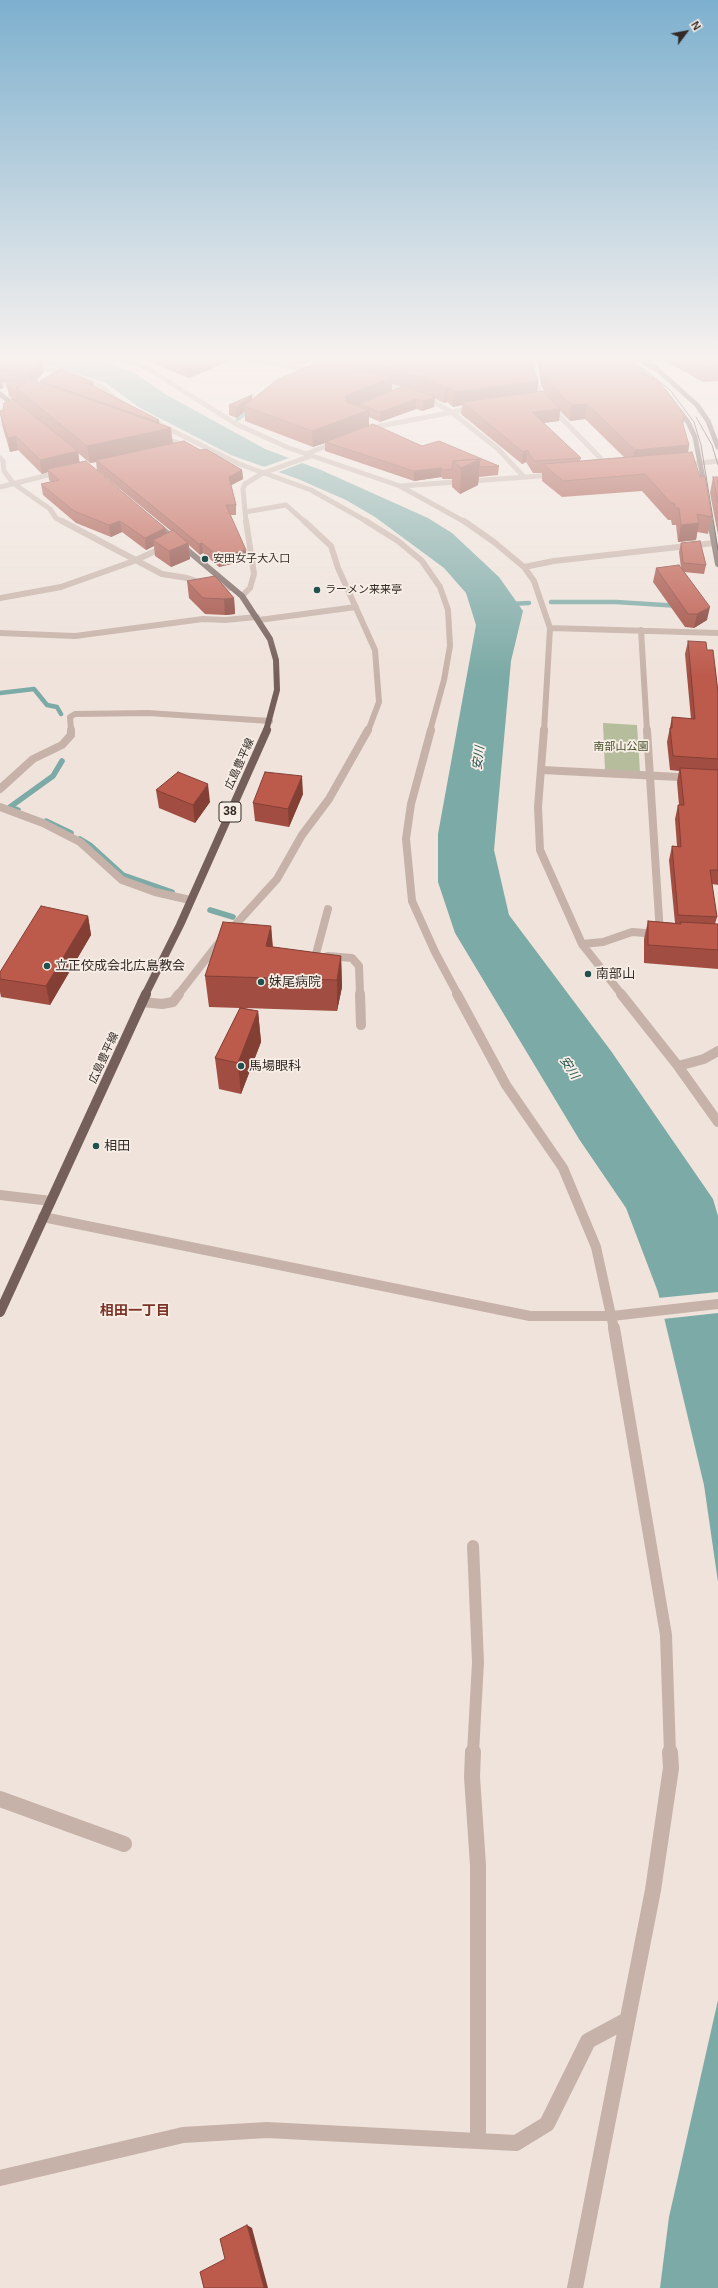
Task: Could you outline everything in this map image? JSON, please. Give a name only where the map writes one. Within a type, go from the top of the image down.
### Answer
[{"type":"main road","points":[[701,464],[706,492]]},
{"type":"main road","points":[[708,507],[718,564]]},
{"type":"main road","name":"広島豊平線","points":[[0,1312],[190,900],[270,721],[277,690],[276,660],[270,639],[258,618],[242,596],[147,516]]},
{"type":"street","points":[[3,464],[4,471],[13,483],[50,509],[56,518],[85,535],[162,574],[187,578],[212,586],[232,588]]},
{"type":"street","points":[[245,464],[311,490],[335,502],[398,541],[422,561],[440,587],[448,610],[450,646],[444,680],[411,804],[406,839],[412,901],[435,952],[506,1085],[563,1168],[596,1247],[612,1316],[666,1635],[671,1768],[653,1890],[575,2288]]},
{"type":"street","points":[[242,596],[250,588],[254,574],[243,489],[245,484],[266,472],[288,464]]},
{"type":"street","points":[[332,464],[400,486],[453,514],[494,542],[524,567],[534,580],[550,628],[542,770],[538,807],[540,850],[582,944],[678,1066],[718,1122]]},
{"type":"street","points":[[512,464],[524,477]]},
{"type":"street","points":[[606,464],[614,472]]},
{"type":"street","points":[[677,466],[701,464]]},
{"type":"street","points":[[0,487],[65,471]]},
{"type":"street","points":[[606,472],[621,471]]},
{"type":"street","points":[[400,486],[562,475]]},
{"type":"street","points":[[142,1002],[162,1004],[172,1002],[217,945],[277,879],[302,835],[329,799],[366,736],[379,702],[375,650],[331,546],[314,528],[286,505],[245,512]]},
{"type":"street","points":[[0,598],[61,587],[134,561],[176,540]]},
{"type":"street","points":[[524,567],[554,561],[714,543]]},
{"type":"street","points":[[0,633],[75,636],[203,619],[225,620],[258,618],[356,607]]},
{"type":"street","points":[[550,628],[718,633]]},
{"type":"street","points":[[582,944],[603,942],[632,932],[663,934],[649,776],[641,630]]},
{"type":"street","points":[[0,789],[33,759],[62,745],[71,735],[70,716],[75,714],[148,713],[270,721]]},
{"type":"street","points":[[542,770],[718,780]]},
{"type":"street","points":[[0,808],[43,823],[80,842],[122,880],[155,892],[190,900]]},
{"type":"street","points":[[328,910],[312,954],[352,958],[359,966],[361,1025]]},
{"type":"street","points":[[217,945],[232,947]]},
{"type":"street","points":[[678,1066],[704,1059],[718,1051]]},
{"type":"street","points":[[0,1194],[51,1200]]},
{"type":"street","points":[[43,1217],[530,1316],[612,1316],[718,1304]]},
{"type":"street","points":[[473,1546],[478,1662],[472,1777],[478,1865],[478,2141]]},
{"type":"street","points":[[0,1799],[124,1844]]},
{"type":"street","points":[[0,2178],[183,2135],[267,2130],[516,2143],[547,2124],[588,2041],[627,2020]]},
{"type":"green space","name":"南部山公園","points":[[603,723],[637,725],[640,772],[605,770]]},
{"type":"water","name":"安川","points":[[255,464],[304,464],[428,518],[452,533],[499,577],[523,611],[511,661],[494,850],[509,915],[611,1051],[713,1199],[718,1216],[718,1582],[704,1485],[658,1292],[626,1208],[579,1139],[455,933],[438,882],[438,834],[476,625],[466,593],[444,568],[375,517],[346,500],[298,479]]},
{"type":"water","points":[[718,2000],[718,2288],[660,2288],[669,2217]]},
{"type":"pier","points":[[273,464],[300,464],[276,473],[261,468]]},
{"type":"pier","points":[[718,1292],[718,1313],[663,1319],[658,1298]]},
{"type":"building","points":[[72,464],[89,464],[165,528],[145,538],[120,521],[109,525],[74,511],[41,484],[59,480],[47,469]]},
{"type":"building","points":[[101,464],[231,464],[242,470],[229,477],[236,505],[226,505],[246,550],[219,557],[202,543],[199,544]]},
{"type":"building","points":[[392,464],[453,464],[452,469],[444,470],[441,468],[414,471]]},
{"type":"building","points":[[456,464],[470,464],[461,468]]},
{"type":"building","points":[[479,464],[494,464],[499,466],[479,467]]},
{"type":"building","points":[[543,464],[696,464],[700,477],[705,476],[712,517],[697,514],[699,523],[681,525],[679,508],[675,508],[674,503],[671,503],[645,474],[563,481]]},
{"type":"building","points":[[713,477],[718,477],[718,503]]},
{"type":"building","points":[[173,530],[188,543],[169,551],[153,540]]},
{"type":"building","points":[[700,541],[706,565],[683,563],[681,543]]},
{"type":"building","points":[[679,565],[710,607],[697,614],[688,614],[656,568]]},
{"type":"building","points":[[215,576],[234,598],[203,598],[187,581]]},
{"type":"building","points":[[688,641],[706,642],[707,650],[713,650],[718,692],[718,759],[673,756],[670,728],[672,728],[672,717],[695,719]]},
{"type":"building","points":[[680,768],[718,770],[718,870],[710,870],[717,917],[678,915],[672,846],[681,847],[678,805],[684,805]]},
{"type":"building","points":[[178,772],[208,784],[193,805],[156,790]]},
{"type":"building","points":[[265,772],[302,776],[288,809],[253,803]]},
{"type":"building","points":[[41,906],[88,916],[46,986],[0,979],[0,972]]},
{"type":"building","points":[[648,921],[681,924],[680,922],[718,924],[718,950],[648,945]]},
{"type":"building","points":[[223,922],[271,926],[266,946],[341,956],[337,980],[205,976]]},
{"type":"building","points":[[240,1008],[258,1011],[238,1063],[215,1058]]},
{"type":"building","points":[[247,2225],[264,2288],[204,2288],[200,2272],[225,2259],[220,2239]]},
{"type":"waterway","points":[[551,602],[616,602],[680,606]]},
{"type":"waterway","points":[[509,604],[529,603]]},
{"type":"waterway","points":[[0,693],[34,689],[47,705],[57,707],[61,714]]},
{"type":"waterway","points":[[18,810],[10,807],[53,776],[62,761]]},
{"type":"waterway","points":[[46,821],[71,833]]},
{"type":"waterway","points":[[80,839],[90,845],[123,875],[172,892]]},
{"type":"waterway","points":[[210,910],[233,917]]},
{"type":"tram line","points":[[704,464],[718,550]]},
{"type":"place","name":"安田女子大入口","points":[[205,559]]},
{"type":"place","name":"ラーメン来来亭","points":[[317,590]]},
{"type":"place","name":"立正佼成会北広島教会","points":[[47,966]]},
{"type":"place","name":"南部山","points":[[588,974]]},
{"type":"place","name":"妹尾病院","points":[[261,982]]},
{"type":"place","name":"馬場眼科","points":[[241,1066]]},
{"type":"place","name":"相田","points":[[96,1146]]},
{"type":"district","name":"相田一丁目","points":[[135,1311]]}]
